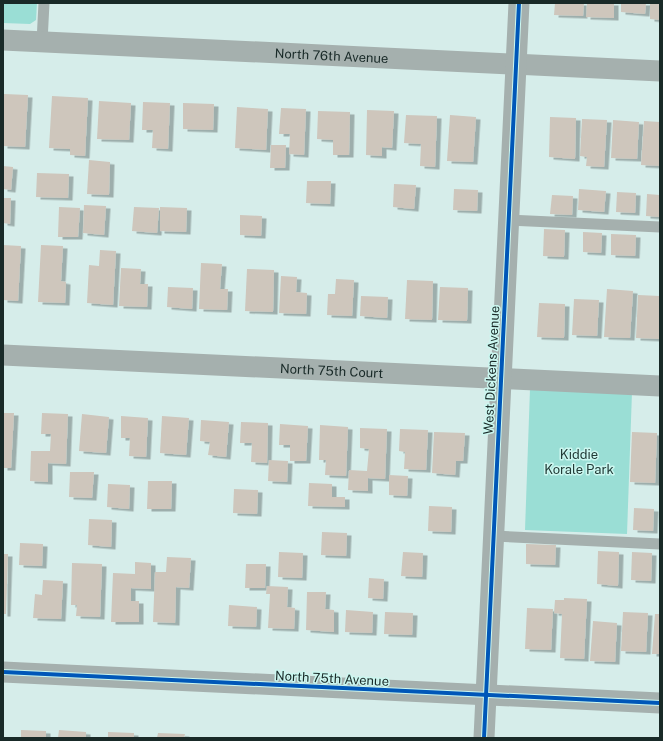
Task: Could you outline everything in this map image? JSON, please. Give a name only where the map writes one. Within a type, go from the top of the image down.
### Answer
[{"type":"street","name":"West Dickens Avenue","points":[[484,738],[519,3]]},
{"type":"street","name":"North 76th Avenue","points":[[3,40],[660,71]]},
{"type":"street","name":"North 75th Court","points":[[3,355],[660,386]]},
{"type":"street","name":"North 75th Avenue","points":[[3,672],[660,703]]},
{"type":"lane","points":[[42,42],[44,3]]},
{"type":"lane","points":[[508,220],[660,227]]},
{"type":"lane","points":[[494,536],[660,544]]},
{"type":"green space","points":[[3,3],[37,3],[36,20],[30,24],[3,23]]},
{"type":"green space","name":"Kiddie Korale Park","points":[[530,389],[632,392],[627,534],[525,530]]},
{"type":"building","points":[[555,3],[584,3],[583,16],[554,15]]},
{"type":"building","points":[[587,3],[614,3],[614,18],[586,17]]},
{"type":"building","points":[[621,3],[646,3],[645,14],[621,12]]},
{"type":"building","points":[[650,3],[660,3],[660,20],[650,19]]},
{"type":"building","points":[[4,94],[28,95],[25,147],[3,146]]},
{"type":"building","points":[[52,96],[88,98],[85,156],[70,155],[70,149],[49,148]]},
{"type":"building","points":[[99,101],[131,103],[129,140],[97,139]]},
{"type":"building","points":[[143,102],[170,103],[168,149],[152,148],[153,130],[142,130]]},
{"type":"building","points":[[183,103],[214,104],[213,130],[183,129]]},
{"type":"building","points":[[237,107],[268,109],[266,150],[235,148]]},
{"type":"building","points":[[281,108],[306,109],[304,155],[289,154],[290,134],[279,134]]},
{"type":"building","points":[[367,110],[394,111],[392,148],[382,147],[382,156],[366,155]]},
{"type":"building","points":[[318,111],[350,112],[349,155],[333,155],[333,140],[317,139]]},
{"type":"building","points":[[406,115],[437,116],[435,167],[420,166],[421,144],[404,143]]},
{"type":"building","points":[[450,115],[476,117],[473,162],[447,161]]},
{"type":"building","points":[[550,117],[576,118],[575,159],[549,157]]},
{"type":"building","points":[[582,119],[607,120],[604,167],[586,166],[587,157],[580,156]]},
{"type":"building","points":[[613,120],[639,122],[637,159],[611,158]]},
{"type":"building","points":[[644,121],[660,122],[660,166],[641,165]]},
{"type":"building","points":[[271,145],[286,145],[285,168],[270,168]]},
{"type":"building","points":[[89,160],[110,162],[109,195],[87,194]]},
{"type":"building","points":[[3,166],[13,167],[11,190],[3,189]]},
{"type":"building","points":[[37,173],[69,174],[68,198],[36,197]]},
{"type":"building","points":[[307,181],[331,181],[330,204],[306,203]]},
{"type":"building","points":[[394,184],[416,185],[414,209],[393,207]]},
{"type":"building","points":[[454,189],[478,190],[477,211],[453,210]]},
{"type":"building","points":[[579,189],[606,191],[604,212],[578,210]]},
{"type":"building","points":[[617,192],[636,193],[635,213],[616,212]]},
{"type":"building","points":[[647,194],[660,195],[660,217],[646,216]]},
{"type":"building","points":[[552,195],[573,196],[572,215],[550,214]]},
{"type":"building","points":[[3,198],[11,198],[10,224],[3,223]]},
{"type":"building","points":[[84,205],[106,206],[104,235],[83,233]]},
{"type":"building","points":[[59,207],[80,208],[78,237],[58,237]]},
{"type":"building","points":[[134,207],[159,208],[157,233],[132,231]]},
{"type":"building","points":[[160,207],[187,208],[186,232],[160,231]]},
{"type":"building","points":[[240,215],[262,216],[261,236],[240,235]]},
{"type":"building","points":[[544,229],[565,230],[564,257],[543,256]]},
{"type":"building","points":[[583,232],[602,233],[601,253],[583,252]]},
{"type":"building","points":[[611,234],[636,235],[635,256],[611,255]]},
{"type":"building","points":[[3,245],[21,246],[18,301],[3,300]]},
{"type":"building","points":[[41,245],[63,246],[61,281],[66,282],[65,303],[38,302]]},
{"type":"building","points":[[100,250],[116,251],[113,305],[87,303],[89,265],[99,266]]},
{"type":"building","points":[[201,263],[222,264],[220,289],[228,289],[227,310],[199,309]]},
{"type":"building","points":[[121,268],[141,269],[140,284],[148,284],[147,307],[119,306]]},
{"type":"building","points":[[247,269],[274,270],[273,312],[245,311]]},
{"type":"building","points":[[281,276],[297,277],[296,292],[307,293],[306,314],[279,313]]},
{"type":"building","points":[[336,279],[354,280],[352,316],[327,315],[328,294],[335,294]]},
{"type":"building","points":[[407,280],[433,281],[432,320],[405,319]]},
{"type":"building","points":[[168,287],[193,288],[192,309],[167,307]]},
{"type":"building","points":[[440,287],[468,288],[467,321],[438,320]]},
{"type":"building","points":[[607,289],[633,291],[630,338],[604,337]]},
{"type":"building","points":[[638,295],[660,296],[660,339],[636,338]]},
{"type":"building","points":[[361,296],[388,297],[387,318],[360,316]]},
{"type":"building","points":[[574,299],[599,300],[597,336],[572,335]]},
{"type":"building","points":[[539,303],[565,304],[564,338],[537,337]]},
{"type":"building","points":[[3,413],[14,413],[11,468],[3,468]]},
{"type":"building","points":[[42,413],[68,414],[66,464],[48,463],[48,482],[30,481],[31,451],[50,451],[51,434],[41,434]]},
{"type":"building","points":[[82,414],[109,417],[106,453],[79,451]]},
{"type":"building","points":[[121,416],[148,418],[146,457],[129,456],[130,438],[121,438]]},
{"type":"building","points":[[162,416],[189,418],[186,455],[160,453]]},
{"type":"building","points":[[201,420],[229,422],[226,457],[208,455],[210,442],[200,441]]},
{"type":"building","points":[[241,422],[268,423],[267,463],[251,462],[252,443],[240,443]]},
{"type":"building","points":[[280,424],[308,426],[306,461],[290,461],[290,445],[279,445]]},
{"type":"building","points":[[320,425],[348,427],[346,476],[325,475],[326,460],[319,460]]},
{"type":"building","points":[[360,428],[387,429],[385,479],[368,478],[368,491],[348,490],[349,470],[367,471],[369,449],[360,448]]},
{"type":"building","points":[[400,429],[428,430],[426,470],[404,469],[405,452],[399,451]]},
{"type":"building","points":[[434,432],[465,433],[463,461],[456,461],[455,475],[432,473]]},
{"type":"building","points":[[632,432],[657,433],[655,483],[630,482]]},
{"type":"building","points":[[269,460],[288,461],[287,482],[268,481]]},
{"type":"building","points":[[70,472],[94,472],[92,498],[69,497]]},
{"type":"building","points":[[389,475],[408,476],[407,496],[389,495]]},
{"type":"building","points":[[148,481],[172,481],[171,509],[147,509]]},
{"type":"building","points":[[309,483],[332,484],[332,497],[345,497],[345,507],[308,506]]},
{"type":"building","points":[[108,484],[130,485],[129,509],[107,507]]},
{"type":"building","points":[[234,489],[258,490],[257,514],[233,513]]},
{"type":"building","points":[[429,506],[452,507],[451,532],[428,531]]},
{"type":"building","points":[[634,508],[654,509],[653,531],[633,530]]},
{"type":"building","points":[[89,519],[112,520],[111,547],[88,545]]},
{"type":"building","points":[[322,532],[347,533],[346,556],[321,555]]},
{"type":"building","points":[[20,543],[43,544],[42,566],[19,565]]},
{"type":"building","points":[[526,544],[556,545],[555,565],[526,564]]},
{"type":"building","points":[[598,551],[619,552],[618,586],[597,584]]},
{"type":"building","points":[[279,552],[303,553],[302,578],[278,577]]},
{"type":"building","points":[[403,552],[423,553],[422,577],[401,576]]},
{"type":"building","points":[[632,552],[652,553],[651,581],[631,580]]},
{"type":"building","points":[[3,554],[8,554],[6,614],[3,614]]},
{"type":"building","points":[[167,557],[191,558],[189,588],[176,587],[175,623],[153,622],[155,572],[166,572]]},
{"type":"building","points":[[135,562],[151,563],[151,589],[131,588],[131,601],[139,601],[139,622],[111,622],[113,573],[135,574]]},
{"type":"building","points":[[72,563],[102,564],[100,617],[76,616],[77,605],[71,605]]},
{"type":"building","points":[[246,564],[266,564],[265,588],[245,588]]},
{"type":"building","points":[[369,578],[384,579],[383,599],[368,598]]},
{"type":"building","points":[[43,580],[63,581],[61,619],[33,618],[35,594],[42,595]]},
{"type":"building","points":[[267,586],[288,587],[287,607],[295,608],[294,629],[268,628],[270,594],[266,594]]},
{"type":"building","points":[[307,592],[326,592],[325,609],[334,610],[334,632],[306,630]]},
{"type":"building","points":[[564,598],[587,599],[584,659],[560,658],[562,614],[554,613],[555,600],[564,600]]},
{"type":"building","points":[[229,605],[257,607],[256,627],[228,626]]},
{"type":"building","points":[[527,608],[553,609],[551,650],[525,649]]},
{"type":"building","points":[[346,610],[373,612],[372,633],[345,632]]},
{"type":"building","points":[[385,612],[413,613],[412,635],[384,634]]},
{"type":"building","points":[[623,612],[648,613],[646,652],[621,651]]},
{"type":"building","points":[[655,614],[660,614],[660,654],[652,654]]},
{"type":"building","points":[[593,621],[617,623],[615,662],[590,661]]},
{"type":"building","points":[[21,730],[46,731],[46,738],[21,738]]},
{"type":"building","points":[[59,730],[86,732],[86,738],[58,738]]},
{"type":"building","points":[[108,732],[134,733],[134,738],[108,738]]},
{"type":"building","points":[[158,733],[185,734],[184,738],[157,738]]},
{"type":"cycle path","points":[[484,738],[519,3]]},
{"type":"cycle path","points":[[3,672],[660,703]]}]
